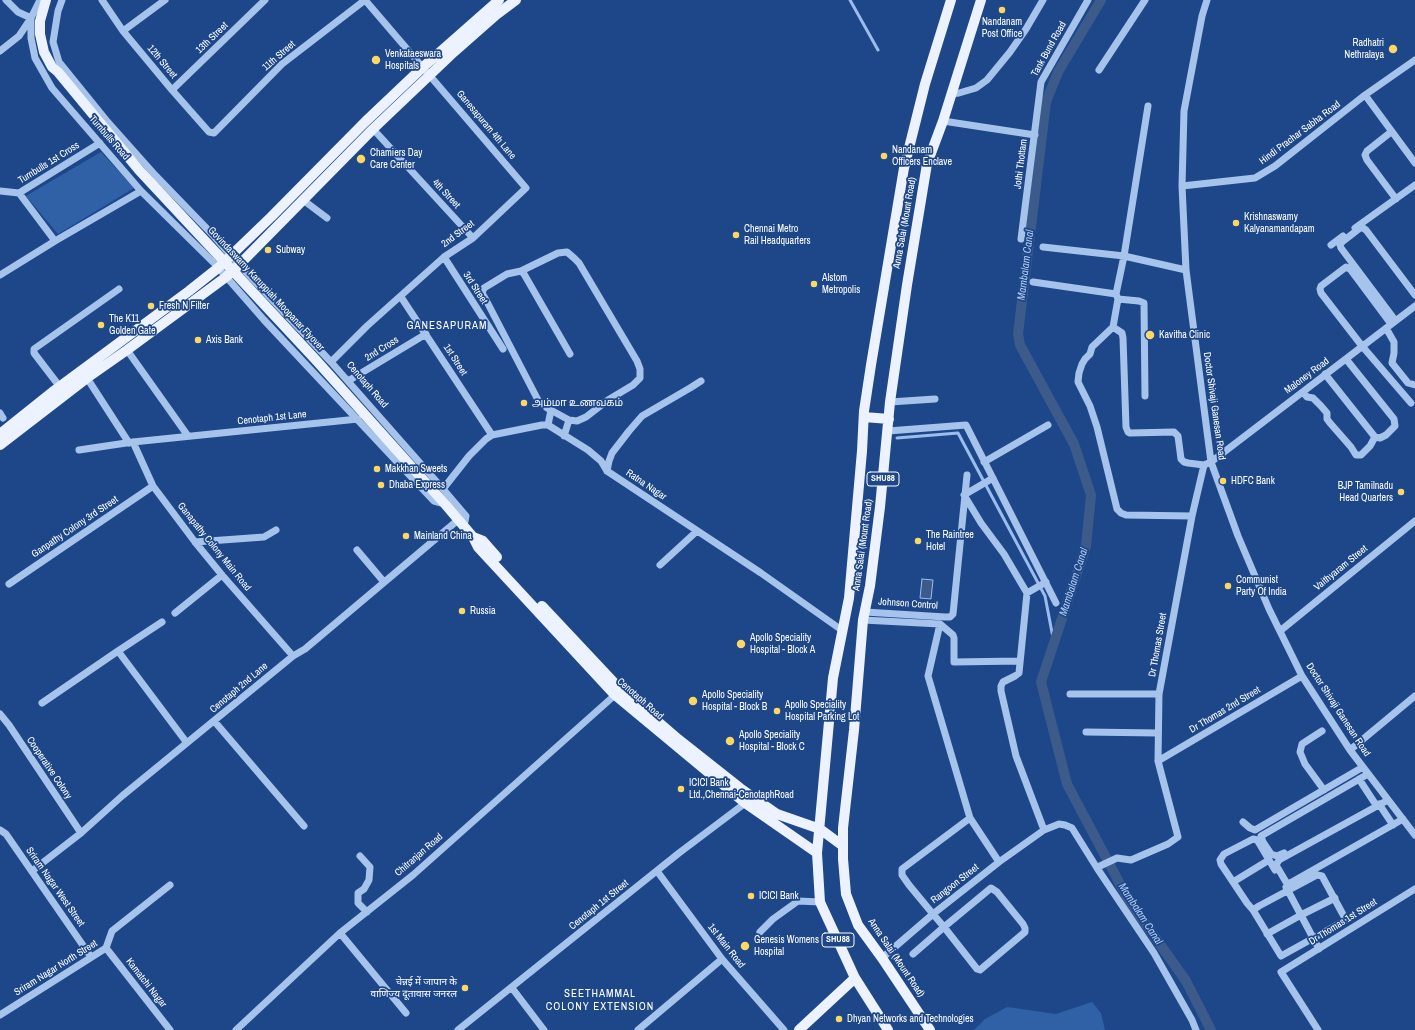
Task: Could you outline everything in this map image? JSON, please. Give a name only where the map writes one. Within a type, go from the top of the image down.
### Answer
[{"type":"main road","points":[[0,434],[183,295],[271,217],[365,122],[423,67],[499,0]]},
{"type":"main road","points":[[0,445],[87,378],[128,350],[241,267],[303,200],[373,129],[454,52],[496,15],[516,0]]},
{"type":"main road","name":"Anna Salai (Mount Road)","points":[[888,1030],[855,978],[820,902],[817,853],[833,678],[850,598],[862,459],[864,417],[871,365],[904,168],[925,84],[952,0]]},
{"type":"main road","name":"Anna Salai (Mount Road)","points":[[930,1030],[882,958],[858,926],[846,894],[843,828],[854,730],[864,616],[880,507],[890,402],[927,164],[981,0]]},
{"type":"main road","name":"Govindaswamy Karuppiah Moopanar Flyover","points":[[47,2],[45,32],[48,46],[57,65],[58,72],[139,170],[315,359],[461,523]]},
{"type":"main road","points":[[864,417],[889,419]]},
{"type":"main road","name":"Cenotaph Road","points":[[461,523],[473,536],[482,541],[620,688],[749,800],[777,814],[820,829],[843,846]]},
{"type":"main road","name":"Cenotaph Road","points":[[473,536],[478,547],[615,695],[817,853]]},
{"type":"main road","points":[[799,1030],[855,978]]},
{"type":"street","points":[[0,51],[19,36],[31,18],[18,12],[6,0]]},
{"type":"street","name":"Turnbulls Road","points":[[62,0],[58,11],[53,42],[59,62],[106,120],[155,176],[212,234],[241,267]]},
{"type":"street","name":"12th Street","points":[[102,0],[123,31],[172,90],[211,133]]},
{"type":"street","points":[[123,31],[165,0]]},
{"type":"street","name":"13th Street","points":[[172,90],[265,0]]},
{"type":"street","name":"Ganesapuram 4th Lane","points":[[365,0],[526,188]]},
{"type":"street","name":"11th Street","points":[[211,133],[215,132],[282,64],[365,0]]},
{"type":"street","points":[[951,94],[976,88],[987,80],[1010,52],[1043,0]]},
{"type":"street","name":"Tank Bund Road","points":[[1035,135],[1041,82],[1088,0]]},
{"type":"street","points":[[1099,70],[1145,0]]},
{"type":"street","name":"Doctor Shivaji Ganesan Road","points":[[1207,0],[1202,16],[1184,111],[1182,186],[1186,270],[1211,462],[1238,536],[1269,610],[1302,676],[1350,750],[1415,835]]},
{"type":"street","name":"Turnbulls Road","points":[[47,2],[31,18],[30,38],[34,58],[52,88],[141,191],[216,266]]},
{"type":"street","name":"Hindi Prachar Sabha Road","points":[[1182,186],[1255,178],[1275,166],[1365,95],[1415,60]]},
{"type":"street","points":[[1365,95],[1415,163]]},
{"type":"street","points":[[1148,106],[1117,297],[1114,327],[1092,347],[1090,354],[1082,364],[1078,382],[1090,406],[1097,427],[1117,509],[1126,515],[1192,516]]},
{"type":"street","name":"Jothi Thottam","points":[[942,121],[1035,135],[1021,239]]},
{"type":"street","name":"4th Street","points":[[373,129],[473,238]]},
{"type":"street","points":[[1391,132],[1367,151],[1365,155],[1367,160],[1396,199]]},
{"type":"street","name":"Turnbulls 1st Cross","points":[[55,241],[19,194],[100,143]]},
{"type":"street","points":[[1331,245],[1415,185]]},
{"type":"street","name":"2nd Street","points":[[331,362],[367,326],[444,257],[473,238],[526,188]]},
{"type":"street","points":[[0,275],[141,191]]},
{"type":"street","points":[[0,192],[19,194]]},
{"type":"street","points":[[303,200],[328,218]]},
{"type":"street","points":[[1415,295],[1366,230],[1360,228],[1342,242],[1340,245],[1341,248],[1391,324],[1394,342],[1392,363],[1408,383],[1415,385]]},
{"type":"street","points":[[1043,247],[1124,256],[1186,270]]},
{"type":"street","points":[[567,252],[583,269],[640,369],[640,378],[633,385],[608,400],[586,417],[577,421],[569,420],[551,410],[538,400],[482,293],[484,288],[491,282],[506,274],[521,270],[558,253],[567,252]]},
{"type":"street","name":"3rd Street","points":[[444,257],[503,349]]},
{"type":"street","points":[[216,266],[264,320],[434,501],[445,504]]},
{"type":"street","name":"Cenotaph Road","points":[[241,267],[331,362],[443,489],[466,516],[461,523]]},
{"type":"street","points":[[1391,324],[1350,269],[1346,267],[1343,268],[1321,286],[1320,289],[1362,346],[1411,403]]},
{"type":"street","points":[[521,270],[570,354]]},
{"type":"street","points":[[1033,282],[1144,303],[1145,396]]},
{"type":"street","points":[[60,387],[34,353],[34,349],[119,289]]},
{"type":"street","name":"1st Street","points":[[401,297],[492,435]]},
{"type":"street","name":"Maloney Road","points":[[1211,462],[1415,306]]},
{"type":"street","points":[[1114,327],[1122,333],[1123,338],[1126,427],[1128,432],[1174,432],[1178,436],[1181,459],[1184,462],[1204,465],[1211,462]]},
{"type":"street","name":"2nd Cross","points":[[348,381],[426,334]]},
{"type":"street","points":[[128,350],[188,436]]},
{"type":"street","points":[[1325,374],[1375,437],[1380,438],[1391,431],[1395,426],[1394,419],[1346,358]]},
{"type":"street","name":"Ganapathy Colony Main Road","points":[[87,378],[131,442],[153,486],[222,575],[294,656]]},
{"type":"street","points":[[607,471],[608,461],[612,453],[642,416],[701,380]]},
{"type":"street","points":[[1303,392],[1313,398],[1327,413],[1327,419],[1356,455],[1361,455],[1370,446],[1375,437]]},
{"type":"street","points":[[890,402],[935,399]]},
{"type":"street","points":[[443,489],[469,456],[492,435],[542,424],[548,425],[551,410]]},
{"type":"street","name":"Cenotaph 1st Lane","points":[[80,450],[131,442],[358,419]]},
{"type":"street","points":[[564,436],[569,420]]},
{"type":"street","name":"Ratna Nagar","points":[[548,425],[588,450],[601,461],[607,471],[843,631]]},
{"type":"street","points":[[888,431],[966,425],[991,479],[1056,602]]},
{"type":"street","points":[[984,462],[1048,425]]},
{"type":"street","name":"Dr Thomas Street","points":[[1100,866],[1117,858],[1131,860],[1168,844],[1178,837],[1158,762],[1159,694],[1192,516],[1204,465]]},
{"type":"street","name":"Johnson Control","points":[[864,616],[950,617],[953,614],[967,475]]},
{"type":"street","points":[[991,479],[964,495],[981,523],[1004,554],[1027,593],[1019,673],[1003,682],[1001,686],[1016,756],[1044,830],[1059,824],[1072,828],[1154,953],[1192,1020],[1196,1030]]},
{"type":"street","name":"Ganpathy Colony 3rd Street","points":[[9,584],[153,486]]},
{"type":"street","name":"Vaithyaram Street","points":[[1280,632],[1415,521]]},
{"type":"street","name":"Cenotaph 2nd Lane","points":[[32,871],[81,833],[187,743],[215,722],[294,656],[305,649],[384,582],[461,523]]},
{"type":"street","points":[[195,542],[264,537],[276,530]]},
{"type":"street","points":[[660,565],[697,531]]},
{"type":"street","points":[[357,550],[384,582]]},
{"type":"street","points":[[175,613],[222,575]]},
{"type":"street","points":[[1027,593],[1046,582]]},
{"type":"street","points":[[864,616],[940,624],[953,635],[954,662],[1020,661]]},
{"type":"street","points":[[42,703],[162,622]]},
{"type":"street","points":[[940,624],[928,676],[970,818],[999,862]]},
{"type":"street","points":[[118,651],[187,743]]},
{"type":"street","name":"Dr Thomas 2nd Street","points":[[1158,762],[1302,676]]},
{"type":"street","points":[[1070,694],[1159,694]]},
{"type":"street","name":"Chitranjan Road","points":[[236,1030],[340,933],[413,875],[615,695]]},
{"type":"street","points":[[1350,750],[1415,696]]},
{"type":"street","name":"Cooperative Colony","points":[[0,714],[9,725],[81,833]]},
{"type":"street","points":[[215,722],[304,826]]},
{"type":"street","points":[[1322,731],[1302,744],[1300,752],[1305,764],[1324,790]]},
{"type":"street","points":[[1086,732],[1158,733]]},
{"type":"street","points":[[1243,822],[1255,830],[1363,767]]},
{"type":"street","points":[[1368,774],[1261,836],[1271,854],[1277,856],[1386,798]]},
{"type":"street","points":[[1359,779],[1393,826]]},
{"type":"street","name":"Cenotaph 1st Street","points":[[458,1030],[679,852],[749,800]]},
{"type":"street","points":[[1376,803],[1290,852],[1279,860],[1276,865],[1286,882],[1292,882],[1403,819]]},
{"type":"street","points":[[913,954],[944,927],[991,888],[997,892],[1023,924],[1026,932],[980,970],[977,969],[944,927],[902,875],[902,869],[970,818]]},
{"type":"street","name":"Sriram Nagar West Street","points":[[0,830],[6,834],[91,957]]},
{"type":"street","name":"Rangoon Street","points":[[882,958],[933,914],[999,862],[1044,830]]},
{"type":"street","points":[[1253,910],[1287,890],[1317,875],[1322,876],[1346,920],[1313,938],[1281,956],[1253,910],[1221,864],[1220,860],[1224,854],[1252,839],[1256,840],[1269,860],[1287,890],[1301,915],[1313,938],[1319,949]]},
{"type":"street","points":[[360,856],[370,867],[368,880],[364,889],[358,893],[358,903],[366,912]]},
{"type":"street","points":[[1233,882],[1269,860]]},
{"type":"street","name":"1st Main Road","points":[[657,871],[722,959],[784,1030]]},
{"type":"street","name":"Sriram Nagar North Street","points":[[0,1015],[106,948],[112,931],[170,885]]},
{"type":"street","name":"Dr Thomas 1st Street","points":[[1318,1030],[1281,972],[1415,889]]},
{"type":"street","points":[[1267,934],[1335,898]]},
{"type":"street","points":[[760,932],[773,919],[798,901],[820,902]]},
{"type":"street","points":[[340,933],[406,1013]]},
{"type":"street","name":"Kamatchi Nagar","points":[[106,948],[170,1030]]},
{"type":"street","points":[[638,1030],[722,959]]},
{"type":"street","points":[[512,988],[544,1030]]},
{"type":"shaded area","points":[[101,152],[134,188],[58,234],[26,196]]},
{"type":"shaded area","points":[[922,579],[933,580],[931,599],[920,598]]},
{"type":"shaded area","points":[[1092,1002],[1101,1013],[1105,1030],[974,1030],[985,1019],[1007,1007],[1056,1014]]},
{"type":"waterway","points":[[850,0],[878,50]]},
{"type":"waterway","name":"Mambalam Canal","points":[[1101,0],[1058,72],[1046,102],[1018,334],[1020,345],[1074,444],[1091,495],[1086,546],[1041,682],[1067,784],[1128,899],[1186,981],[1211,1030]]},
{"type":"waterway","points":[[897,438],[958,433],[1045,596],[1054,643]]},
{"type":"place","name":"Nandanam Post Office","points":[[1002,10]]},
{"type":"place","name":"Radhatri Nethralaya","points":[[1393,49]]},
{"type":"place","name":"Venkataeswara Hospitals","points":[[376,60]]},
{"type":"place","name":"Nandanam Officers Enclave","points":[[884,156]]},
{"type":"place","name":"Chamiers Day Care Center","points":[[361,159]]},
{"type":"place","name":"Krishnaswamy Kalyanamandapam","points":[[1236,223]]},
{"type":"place","name":"Chennai Metro Rail Headquarters","points":[[736,235]]},
{"type":"place","name":"Subway","points":[[268,250]]},
{"type":"place","name":"Alstom Metropolis","points":[[814,284]]},
{"type":"place","name":"Fresh N Filter","points":[[151,306]]},
{"type":"place","name":"The K11 Golden Gate","points":[[101,325]]},
{"type":"place","name":"Kavitha Clinic","points":[[1150,335]]},
{"type":"place","name":"Axis Bank","points":[[198,340]]},
{"type":"place","name":"அம்மா உணவகம்","points":[[524,403]]},
{"type":"place","name":"Makkhan Sweets","points":[[377,469]]},
{"type":"place","name":"HDFC Bank","points":[[1223,481]]},
{"type":"place","name":"Dhaba Express","points":[[381,485]]},
{"type":"place","name":"BJP Tamilnadu Head Quarters","points":[[1401,492]]},
{"type":"place","name":"Mainland China","points":[[406,536]]},
{"type":"place","name":"The Raintree Hotel","points":[[918,541]]},
{"type":"place","name":"Communist Party Of India","points":[[1228,586]]},
{"type":"place","name":"Russia","points":[[462,611]]},
{"type":"place","name":"Apollo Speciality Hospital - Block A","points":[[741,644]]},
{"type":"place","name":"Apollo Speciality Hospital - Block B","points":[[693,701]]},
{"type":"place","name":"Apollo Speciality Hospital Parking Lot","points":[[777,711]]},
{"type":"place","name":"Apollo Speciality Hospital - Block C","points":[[730,741]]},
{"type":"place","name":"ICICI Bank Ltd.,Chennai-CenotaphRoad","points":[[681,789]]},
{"type":"place","name":"ICICI Bank","points":[[751,896]]},
{"type":"place","name":"Genesis Womens Hospital","points":[[745,946]]},
{"type":"place","name":"चेन्नई में जापान के वाणिज्य दूतावास जनरल","points":[[465,988]]},
{"type":"place","name":"Dhyan Networks and Technologies","points":[[839,1019]]},
{"type":"district","name":"GANESAPURAM","points":[[447,326]]},
{"type":"district","name":"SEETHAMMAL COLONY EXTENSION","points":[[600,1000]]}]
